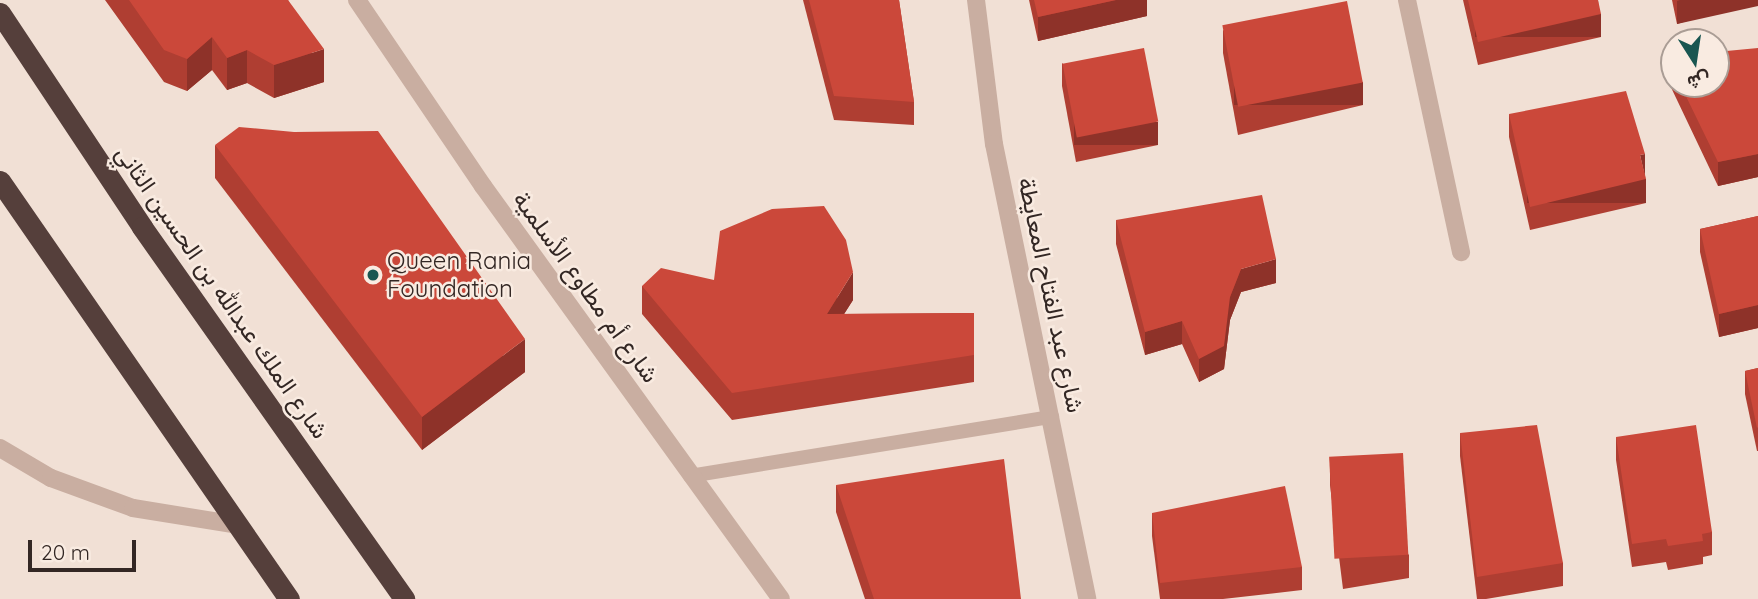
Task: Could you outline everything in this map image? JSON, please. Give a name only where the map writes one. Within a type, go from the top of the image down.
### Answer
[{"type":"highway","name":"شارع الملك عبدالله بن الحسين الثاني","points":[[0,13],[142,227],[404,599]]},
{"type":"highway","points":[[0,181],[68,285],[239,524],[289,599]]},
{"type":"street","name":"شارع أم مطاوع الأسلمية","points":[[357,0],[690,476],[780,599]]},
{"type":"street","name":"شارع عبد الفتاح المعايطة","points":[[976,0],[994,144],[1052,417],[1087,599]]},
{"type":"street","points":[[1407,0],[1461,252]]},
{"type":"street","points":[[0,447],[51,478],[133,508],[239,524]]},
{"type":"lane","points":[[690,476],[1052,417]]},
{"type":"building","points":[[129,0],[288,0],[324,49],[274,65],[247,50],[227,58],[212,37],[187,59],[164,50]]},
{"type":"building","points":[[809,0],[899,0],[914,102],[834,96]]},
{"type":"building","points":[[1034,0],[1116,0],[1038,17]]},
{"type":"building","points":[[1468,0],[1598,0],[1601,14],[1478,42]]},
{"type":"building","points":[[1347,1],[1363,82],[1238,107],[1222,25]]},
{"type":"building","points":[[1144,48],[1158,122],[1077,137],[1063,64]]},
{"type":"building","points":[[1758,48],[1758,154],[1718,162],[1687,98],[1730,98],[1730,51]]},
{"type":"building","points":[[1626,91],[1645,154],[1640,155],[1646,179],[1530,207],[1509,114]]},
{"type":"building","name":"Queen Rania Foundation","points":[[239,127],[294,132],[378,131],[525,339],[422,417],[215,145]]},
{"type":"building","points":[[1262,195],[1276,259],[1241,269],[1230,297],[1224,346],[1199,359],[1182,321],[1145,332],[1116,220]]},
{"type":"building","points":[[824,206],[846,240],[853,272],[827,314],[974,313],[974,355],[732,393],[642,286],[661,268],[714,280],[720,231],[772,209]]},
{"type":"building","points":[[1758,216],[1758,305],[1719,314],[1700,229]]},
{"type":"building","points":[[1758,368],[1758,427],[1757,428],[1745,371]]},
{"type":"building","points":[[1537,425],[1563,563],[1477,577],[1460,433]]},
{"type":"building","points":[[1696,425],[1712,532],[1702,534],[1703,541],[1668,546],[1666,539],[1632,544],[1616,437]]},
{"type":"building","points":[[1403,453],[1408,555],[1334,559],[1329,457]]},
{"type":"building","points":[[1004,459],[1021,599],[874,599],[836,485]]},
{"type":"building","points":[[1285,486],[1302,567],[1160,583],[1152,513]]},
{"type":"place","name":"Queen Rania Foundation","points":[[373,275]]}]
